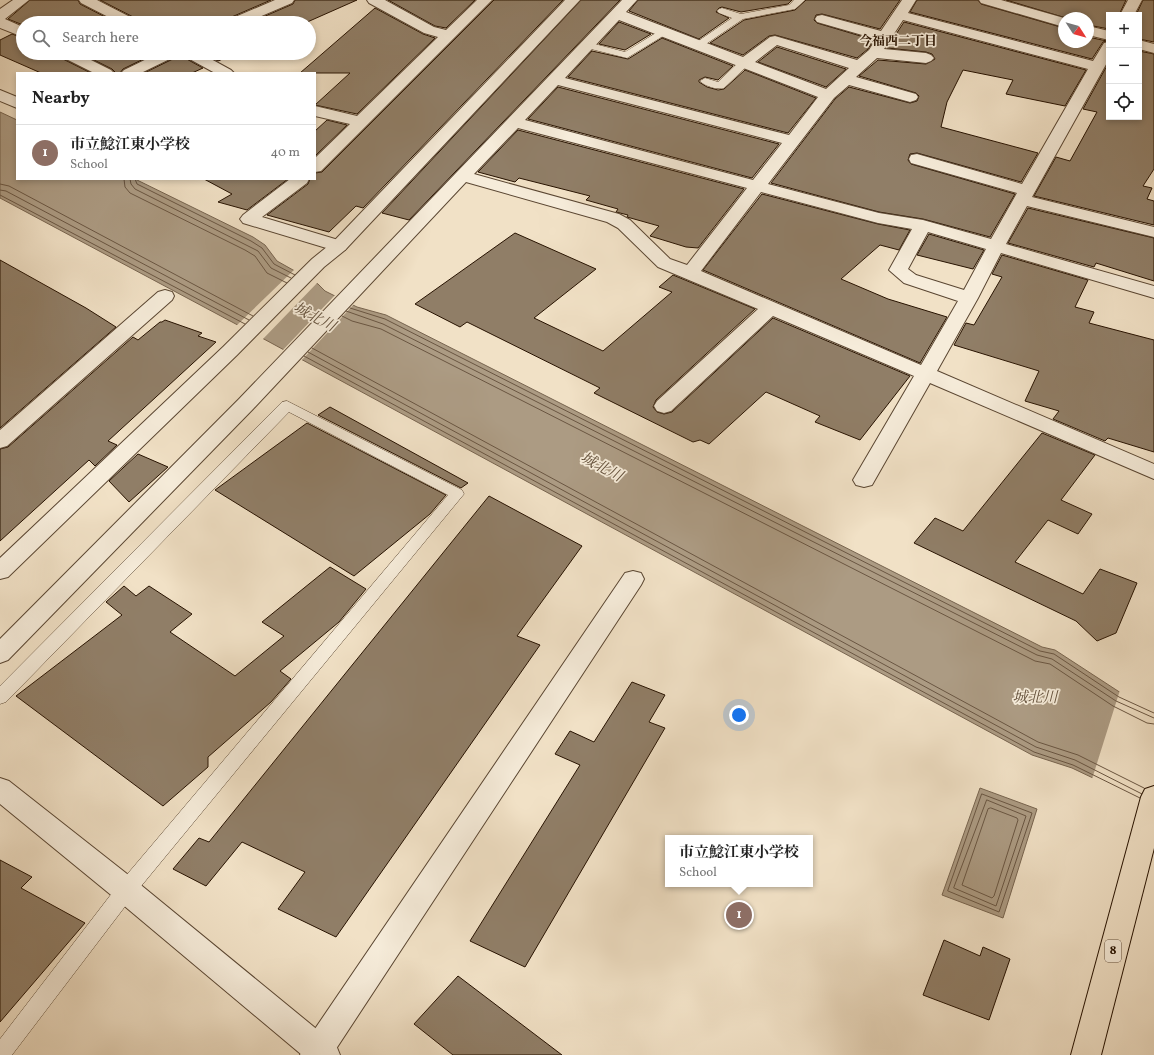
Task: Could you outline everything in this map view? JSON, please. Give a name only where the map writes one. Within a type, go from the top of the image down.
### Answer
[{"type":"main road","name":"8","points":[[1086,1055],[1154,797]]},
{"type":"street","points":[[16,27],[1,15],[22,0]]},
{"type":"street","points":[[245,16],[268,3],[287,0]]},
{"type":"street","points":[[374,0],[428,30],[449,36]]},
{"type":"street","points":[[0,571],[230,351],[318,263],[339,246],[573,0]]},
{"type":"street","points":[[0,654],[274,375],[630,0]]},
{"type":"street","points":[[690,273],[828,95],[874,52],[909,0]]},
{"type":"street","points":[[986,0],[1058,21]]},
{"type":"street","points":[[1128,12],[1135,0]]},
{"type":"street","points":[[92,1],[119,16]]},
{"type":"street","points":[[316,166],[449,36],[482,1]]},
{"type":"street","points":[[617,14],[699,44],[828,95]]},
{"type":"street","points":[[899,15],[1097,67]]},
{"type":"street","points":[[822,19],[884,37]]},
{"type":"street","points":[[1094,32],[1106,35]]},
{"type":"street","points":[[744,63],[775,40],[859,66]]},
{"type":"street","points":[[1142,45],[1154,49]]},
{"type":"street","points":[[864,480],[969,298],[1024,195],[1108,48]]},
{"type":"street","points":[[874,52],[926,58]]},
{"type":"street","points":[[79,60],[104,72]]},
{"type":"street","points":[[131,72],[156,60]]},
{"type":"street","points":[[202,60],[224,72]]},
{"type":"street","points":[[846,79],[910,97]]},
{"type":"street","points":[[555,80],[793,141]]},
{"type":"street","points":[[0,95],[16,103]]},
{"type":"street","points":[[316,111],[361,122]]},
{"type":"street","points":[[515,122],[878,218],[922,226],[1154,292]]},
{"type":"street","points":[[917,159],[1024,195],[1154,232]]},
{"type":"street","points":[[462,176],[613,218],[624,224],[664,263],[1154,472]]},
{"type":"street","points":[[300,180],[249,219],[339,246]]},
{"type":"street","points":[[922,226],[898,270],[910,279],[969,298]]},
{"type":"street","points":[[0,440],[165,296]]},
{"type":"street","points":[[664,406],[770,308]]},
{"type":"street","points":[[0,789],[126,890],[319,1053],[633,579]]},
{"type":"lane","points":[[699,44],[740,17],[792,7],[800,0]]},
{"type":"lane","points":[[722,11],[740,17]]},
{"type":"lane","points":[[588,45],[627,55],[664,31]]},
{"type":"lane","points":[[705,81],[720,86],[744,63]]},
{"type":"lane","points":[[0,697],[287,405],[457,494],[126,890],[0,1055]]},
{"type":"water","name":"城北川","points":[[0,112],[16,120],[16,180],[137,180],[253,237],[265,245],[277,261],[318,284],[325,291],[357,307],[386,315],[1042,647],[1055,650],[1121,693],[1093,778],[1072,768],[1032,755],[262,338],[0,198]]},
{"type":"water","points":[[980,788],[1037,809],[1003,918],[942,895]]},
{"type":"pier","points":[[296,268],[318,282],[262,340],[236,326]]},
{"type":"pier","points":[[336,294],[355,303],[301,361],[282,351]]},
{"type":"pier","points":[[1120,690],[1154,707],[1154,813],[1092,779]]},
{"type":"building","points":[[30,0],[78,0],[80,4],[103,16],[16,16],[16,22],[8,19]]},
{"type":"building","points":[[100,0],[271,0],[234,16],[131,16]]},
{"type":"building","points":[[295,0],[357,0],[316,18],[316,16],[265,16],[293,4]]},
{"type":"building","points":[[388,0],[475,0],[446,28],[435,26]]},
{"type":"building","points":[[494,0],[563,0],[363,208],[356,206],[329,232],[267,215],[308,184],[310,180],[316,180],[316,173],[322,172]]},
{"type":"building","points":[[581,0],[620,0],[409,220],[382,213]]},
{"type":"building","points":[[638,0],[792,0],[788,4],[741,12],[722,7],[719,8],[716,12],[729,18],[699,39],[629,11]]},
{"type":"building","points":[[806,0],[900,0],[880,29],[822,14],[816,15],[814,20],[817,23],[874,40],[868,49],[857,58],[775,35],[769,36],[743,55],[710,43],[744,20],[795,10]]},
{"type":"building","points":[[917,0],[978,0],[981,4],[1058,26],[1058,48],[1094,48],[1094,38],[1106,41],[1103,42],[1092,59],[910,12]]},
{"type":"building","points":[[1006,0],[1126,0],[1120,12],[1106,12],[1106,28],[1094,26],[1094,12],[1058,12],[1058,16]]},
{"type":"building","points":[[1143,0],[1154,0],[1154,42],[1142,40],[1142,12],[1137,12]]},
{"type":"building","points":[[375,8],[423,34],[435,38],[357,114],[316,105],[350,73],[301,72]]},
{"type":"building","points":[[619,22],[651,34],[625,50],[599,44]]},
{"type":"building","points":[[904,22],[1086,70],[1065,106],[1006,94],[1013,80],[963,70],[947,102],[941,127],[1038,153],[1021,182],[917,153],[910,154],[908,160],[911,164],[1015,194],[990,237],[923,219],[879,212],[771,183],[835,99],[849,87],[910,103],[917,101],[919,96],[916,93],[859,76],[878,60],[926,64],[935,59],[932,54],[926,52],[887,48]]},
{"type":"building","points":[[12,34],[16,35],[16,60],[65,60],[89,72],[39,72],[0,55],[0,40]]},
{"type":"building","points":[[662,38],[733,66],[718,80],[705,77],[699,80],[699,82],[707,87],[718,90],[724,89],[745,70],[816,98],[788,133],[568,77],[592,51],[628,59]]},
{"type":"building","points":[[777,47],[846,69],[826,87],[758,62]]},
{"type":"building","points":[[1142,52],[1154,54],[1154,169],[1143,186],[1152,188],[1147,199],[1154,201],[1154,225],[1034,196],[1056,157],[1070,161],[1097,112],[1083,109],[1106,67],[1106,120],[1142,120]]},
{"type":"building","points":[[94,60],[142,60],[123,69],[121,72],[115,72]]},
{"type":"building","points":[[171,60],[188,60],[203,68],[194,72],[146,72]]},
{"type":"building","points":[[558,87],[779,144],[752,178],[528,119]]},
{"type":"building","points":[[327,120],[347,125],[316,155],[316,130]]},
{"type":"building","points":[[518,130],[744,189],[698,248],[686,247],[650,236],[659,226],[627,217],[628,215],[616,212],[618,209],[586,200],[590,196],[519,178],[515,182],[478,172]]},
{"type":"building","points":[[206,180],[287,180],[247,210],[218,202],[232,194]]},
{"type":"building","points":[[762,194],[878,224],[910,230],[899,250],[880,245],[841,279],[888,299],[947,317],[920,363],[703,270]]},
{"type":"building","points":[[1028,208],[1154,238],[1154,281],[1096,263],[1094,267],[1008,243]]},
{"type":"building","points":[[515,233],[596,269],[534,318],[603,351],[672,292],[659,287],[673,275],[755,309],[656,400],[653,407],[657,412],[664,414],[672,412],[773,318],[910,376],[860,440],[815,422],[820,416],[766,392],[709,444],[700,440],[693,442],[594,393],[600,388],[467,322],[460,327],[415,304]]},
{"type":"building","points":[[929,234],[984,250],[973,269],[917,255]]},
{"type":"building","points":[[1002,255],[1088,280],[1075,307],[1094,312],[1089,323],[1154,340],[1154,452],[1108,438],[1105,441],[1053,419],[1059,411],[1025,401],[1039,371],[954,345],[966,323],[974,325],[1002,277],[992,274]]},
{"type":"building","points":[[0,260],[86,308],[116,327],[0,428]]},
{"type":"building","points":[[165,320],[202,333],[198,336],[216,342],[108,441],[117,445],[95,466],[89,460],[0,541],[0,449],[8,447],[133,337],[138,340],[160,322]]},
{"type":"building","points":[[330,407],[468,483],[461,488],[318,415]]},
{"type":"building","points":[[307,423],[446,495],[430,514],[354,576],[215,490]]},
{"type":"building","points":[[1042,433],[1095,455],[1061,500],[1092,514],[1078,534],[1048,520],[1015,562],[1083,594],[1100,569],[1137,583],[1116,633],[1097,641],[1076,621],[914,543],[935,518],[963,531]]},
{"type":"building","points":[[138,454],[168,467],[129,502],[109,481]]},
{"type":"building","points":[[489,496],[582,546],[517,636],[540,645],[336,937],[278,909],[305,872],[242,842],[206,886],[173,869],[199,838],[209,842]]},
{"type":"building","points":[[330,567],[366,589],[339,622],[280,671],[291,679],[271,702],[208,757],[208,767],[163,806],[16,696],[122,615],[106,602],[124,586],[136,596],[149,586],[192,614],[170,632],[235,676],[284,636],[262,622]]},
{"type":"building","points":[[632,682],[665,695],[649,722],[665,728],[525,967],[470,941],[580,765],[555,754],[570,731],[594,742]]},
{"type":"building","points":[[0,860],[32,877],[21,888],[85,923],[0,1022]]},
{"type":"building","points":[[944,940],[980,956],[983,947],[1010,959],[989,1020],[923,995]]},
{"type":"building","points":[[458,976],[562,1055],[453,1055],[414,1024]]},
{"type":"place","name":"市立鯰江東小学校","points":[[739,915]]},
{"type":"district","name":"今福西二丁目","points":[[898,42]]}]
